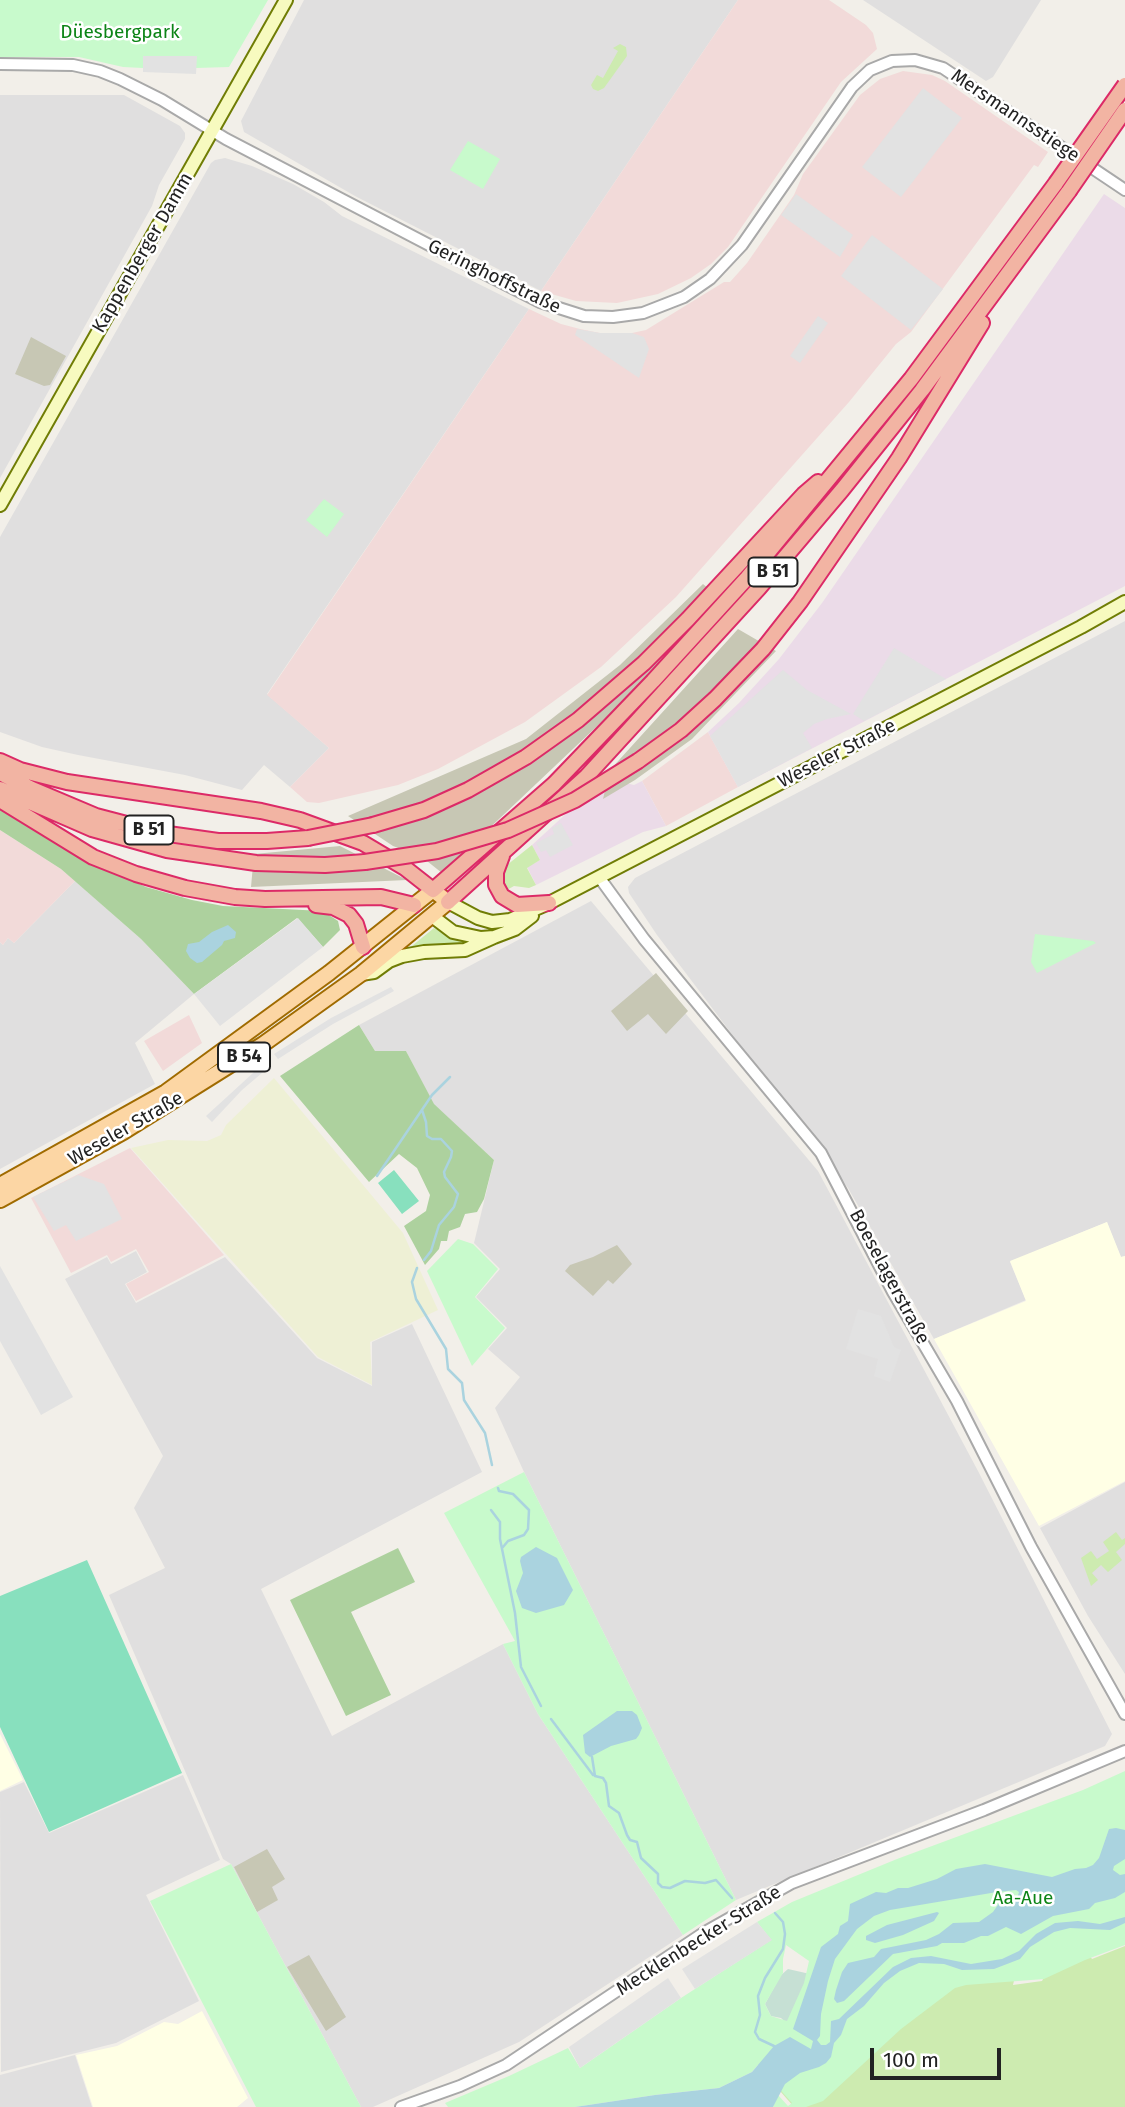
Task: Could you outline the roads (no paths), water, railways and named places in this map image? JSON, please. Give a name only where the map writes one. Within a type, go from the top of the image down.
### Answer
[{"type":"highway","name":"B 51","points":[[0,789],[92,829],[167,850],[256,863],[312,865],[365,862],[437,850],[508,830],[575,800],[638,761],[681,730],[715,699],[763,649],[800,602],[899,458],[1125,85]]},
{"type":"highway","name":"B 51","points":[[433,890],[554,784],[653,681],[785,535],[839,465],[872,430],[1125,110]]},
{"type":"highway","name":"B 51","points":[[449,902],[586,777],[767,579],[883,439],[1016,264]]},
{"type":"highway","name":"B 51","points":[[0,773],[96,816],[162,834],[218,841],[308,838],[373,825],[424,810],[468,790],[526,757],[607,697],[688,619],[804,494],[839,465]]},
{"type":"highway","points":[[0,761],[20,770],[67,782],[261,811],[300,820],[363,844],[405,868],[433,890]]},
{"type":"highway","points":[[0,800],[76,848],[114,867],[164,883],[210,893],[284,899],[334,908],[349,915],[356,924],[363,947]]},
{"type":"highway","points":[[503,855],[496,872],[496,885],[502,896],[517,905],[549,903]]},
{"type":"highway","points":[[284,899],[381,897],[414,905]]},
{"type":"main road","name":"Kappenberger Damm","points":[[0,505],[286,0]]},
{"type":"main road","name":"Weseler Straße","points":[[449,902],[478,918],[492,922],[510,920],[549,903],[1125,602]]},
{"type":"main road","points":[[433,890],[449,902]]},
{"type":"main road","name":"B 54","points":[[414,905],[433,890]]},
{"type":"main road","name":"B 54","points":[[432,916],[449,902]]},
{"type":"main road","name":"Weseler Straße","points":[[361,974],[374,972],[389,961],[402,956],[465,950],[515,929],[549,903]]},
{"type":"main road","points":[[414,905],[453,932],[481,938],[494,937]]},
{"type":"main road","name":"Weseler Straße","points":[[0,1185],[166,1092],[363,947],[414,905]]},
{"type":"main road","name":"Weseler Straße","points":[[0,1200],[123,1132],[250,1054],[361,974],[432,916]]},
{"type":"main road","name":"B 54","points":[[238,1039],[250,1054]]},
{"type":"street","name":"Geringhoffstraße","points":[[0,64],[59,64],[100,71],[138,87],[380,220],[540,302],[584,316],[623,316],[643,313],[675,302],[716,274],[742,245],[852,87],[870,70],[898,60]]},
{"type":"street","name":"Mersmannsstiege","points":[[898,60],[921,61],[949,71],[1125,190]]},
{"type":"street","name":"Boeselagerstraße","points":[[599,877],[654,952],[821,1153],[893,1292],[957,1401],[1031,1547],[1125,1714]]},
{"type":"street","name":"Mecklenbecker Straße","points":[[401,2107],[506,2066],[705,1932],[792,1883],[984,1810],[1125,1751]]},
{"type":"water","points":[[228,925],[236,932],[235,938],[224,941],[202,962],[197,963],[190,958],[186,951],[188,944],[199,942]]},
{"type":"water","points":[[536,1547],[557,1558],[573,1590],[564,1605],[536,1613],[522,1608],[516,1591],[523,1573],[521,1557]]},
{"type":"water","points":[[617,1711],[632,1711],[637,1715],[642,1728],[639,1735],[636,1739],[611,1746],[590,1757],[585,1753],[583,1735]]},
{"type":"water","points":[[1109,1829],[1125,1830],[1125,1859],[1114,1866],[1113,1870],[1120,1875],[1125,1874],[1125,1892],[1115,1898],[1095,1903],[1089,1909],[1053,1916],[1021,1934],[1006,1927],[964,1943],[942,1943],[893,1954],[844,2001],[837,2003],[834,1999],[836,1990],[848,1963],[874,1957],[881,1949],[926,1940],[953,1923],[979,1922],[993,1912],[1000,1902],[1017,1899],[1019,1892],[997,1892],[890,1910],[874,1916],[857,1929],[835,1959],[828,1981],[821,2014],[820,2036],[817,2040],[821,2045],[830,2042],[831,2021],[839,2019],[893,1967],[911,1958],[931,1956],[971,1964],[1002,1959],[1019,1951],[1036,1934],[1055,1923],[1078,1921],[1100,1924],[1125,1917],[1125,1923],[1110,1930],[1070,1928],[1054,1932],[1030,1947],[1020,1959],[994,1969],[962,1970],[944,1964],[919,1963],[900,1971],[847,2019],[826,2063],[800,2073],[785,2084],[773,2107],[575,2107],[719,2088],[752,2072],[774,2046],[790,2037],[811,2049],[813,2041],[793,2029],[821,1947],[838,1934],[840,1926],[848,1921],[850,1904],[876,1892],[886,1893],[898,1888],[908,1888],[937,1879],[956,1869],[985,1864],[1052,1877],[1086,1868],[1099,1858]]},
{"type":"water","points":[[939,1913],[934,1921],[903,1935],[875,1943],[866,1940],[866,1936],[887,1925]]},
{"type":"waterway","points":[[377,1176],[432,1095],[450,1077]]},
{"type":"waterway","points":[[422,1110],[427,1136],[441,1139],[452,1151],[444,1172],[458,1194],[454,1207],[439,1225],[431,1251],[424,1260]]},
{"type":"waterway","points":[[417,1268],[412,1282],[416,1299],[446,1349],[448,1369],[462,1383],[464,1400],[485,1433],[492,1465]]},
{"type":"waterway","points":[[498,1488],[499,1491],[513,1494],[529,1510],[528,1529],[524,1535],[508,1541],[503,1547]]},
{"type":"waterway","points":[[491,1510],[500,1522],[500,1539],[515,1613],[521,1667],[541,1706]]},
{"type":"waterway","points":[[551,1719],[593,1775]]},
{"type":"waterway","points":[[592,1757],[595,1776],[603,1778],[606,1783],[609,1806],[619,1813],[630,1840],[637,1842],[641,1858],[658,1874],[658,1883],[662,1887],[670,1888],[685,1881],[705,1883],[716,1880],[732,1898]]},
{"type":"waterway","points":[[774,2046],[759,2039],[755,2032],[760,2015],[758,1996],[765,1978],[783,1949],[783,1922],[775,1913]]},
{"type":"park label","name":"Düesbergpark","points":[[120,33]]},
{"type":"park label","name":"Aa-Aue","points":[[1023,1899]]}]
